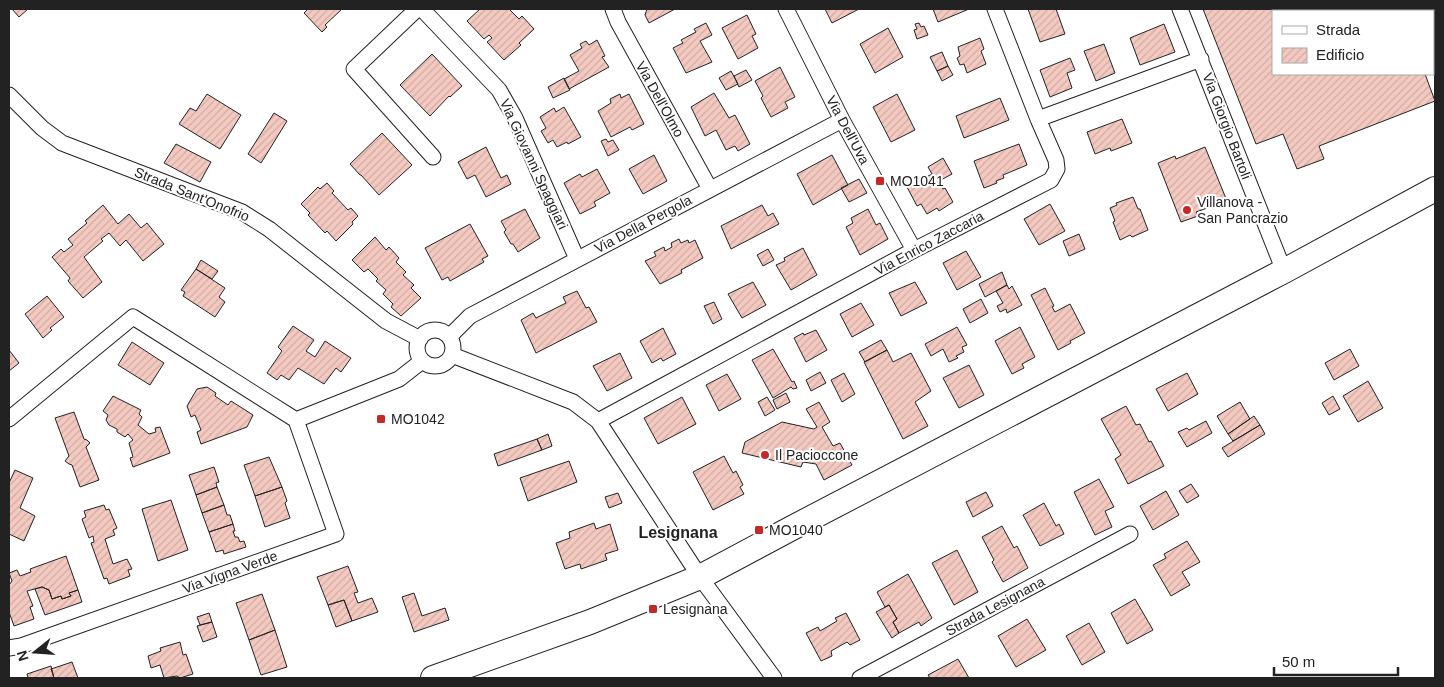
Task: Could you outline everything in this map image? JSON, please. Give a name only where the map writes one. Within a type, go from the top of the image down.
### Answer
[{"type":"main road","points":[[433,678],[590,622],[700,577],[1284,271],[1435,189]]},
{"type":"street","points":[[417,9],[354,69],[433,157]]},
{"type":"street","name":"Via Giovanni Spaggiari","points":[[422,9],[499,90],[515,118],[577,259]]},
{"type":"street","name":"Via Dell'Olmo","points":[[613,9],[618,22],[710,189]]},
{"type":"street","name":"Via Dell'Uva","points":[[786,9],[842,120],[914,250]]},
{"type":"street","name":"Via Enrico Zaccaria","points":[[598,421],[914,250],[1051,180],[1057,170],[1056,160],[995,9]]},
{"type":"street","name":"Via Giorgio Bartoli","points":[[1180,9],[1284,271]]},
{"type":"street","points":[[1038,119],[1201,59]]},
{"type":"street","name":"Strada Sant'Onofrio","points":[[9,95],[42,128],[62,143],[229,207],[254,219],[386,321],[420,339]]},
{"type":"street","name":"Via Della Pergola","points":[[449,337],[470,316],[842,120]]},
{"type":"street","points":[[9,419],[133,317],[296,420],[399,379],[422,361]]},
{"type":"street","points":[[434,330],[439,330],[449,337],[453,346],[449,361],[438,366],[426,364],[422,361],[417,350],[420,339],[428,332],[434,330]]},
{"type":"street","points":[[452,355],[573,402],[598,421],[700,577],[774,678]]},
{"type":"street","name":"Via Vigna Verde","points":[[9,648],[21,646],[336,534],[296,420]]},
{"type":"street","name":"Strada Lesignana","points":[[860,678],[1130,534]]},
{"type":"building","points":[[12,9],[28,9],[19,17]]},
{"type":"building","points":[[305,9],[342,9],[325,25],[327,27],[322,32],[304,13],[307,10]]},
{"type":"building","points":[[480,9],[509,9],[519,19],[522,16],[534,29],[519,43],[521,45],[504,60],[487,42],[492,38],[489,35],[484,39],[467,21]]},
{"type":"building","points":[[647,9],[675,9],[649,23],[645,15]]},
{"type":"building","points":[[825,9],[859,9],[832,23]]},
{"type":"building","points":[[933,9],[969,9],[938,22]]},
{"type":"building","points":[[1028,9],[1056,9],[1065,34],[1040,42]]},
{"type":"building","points":[[1203,9],[1400,9],[1272,10],[1272,75],[1425,75],[1435,101],[1319,146],[1324,159],[1297,169],[1283,134],[1256,144]]},
{"type":"building","points":[[747,15],[756,34],[752,36],[758,48],[738,59],[722,28]]},
{"type":"building","points":[[706,23],[712,35],[700,41],[712,62],[686,73],[673,48],[683,43],[681,40],[696,32],[694,29]]},
{"type":"building","points":[[919,23],[921,27],[924,26],[928,35],[917,39],[914,30],[917,29],[915,24]]},
{"type":"building","points":[[1164,24],[1175,52],[1140,65],[1130,38]]},
{"type":"building","points":[[888,28],[903,57],[875,73],[860,44]]},
{"type":"building","points":[[980,38],[984,49],[981,51],[986,64],[967,73],[964,64],[960,65],[957,58],[960,56],[958,47]]},
{"type":"building","points":[[597,40],[605,56],[602,57],[609,67],[569,89],[564,79],[579,71],[570,55],[582,48],[580,44],[586,41],[589,45]]},
{"type":"building","points":[[1104,44],[1115,73],[1096,81],[1084,51]]},
{"type":"building","points":[[942,52],[948,66],[937,71],[930,57]]},
{"type":"building","points":[[432,54],[462,86],[449,96],[430,116],[400,85]]},
{"type":"building","points":[[1070,58],[1075,70],[1067,73],[1072,88],[1050,97],[1040,70]]},
{"type":"building","points":[[948,66],[953,75],[942,81],[937,71]]},
{"type":"building","points":[[780,67],[795,97],[785,102],[788,108],[771,117],[755,81]]},
{"type":"building","points":[[746,70],[752,80],[739,87],[734,76]]},
{"type":"building","points":[[731,71],[738,84],[726,90],[719,78]]},
{"type":"building","points":[[564,78],[570,90],[553,98],[548,87]]},
{"type":"building","points":[[714,93],[729,118],[735,115],[750,144],[738,151],[735,146],[726,150],[716,130],[705,136],[691,107]]},
{"type":"building","points":[[207,94],[241,115],[220,149],[179,124],[190,108],[196,111]]},
{"type":"building","points":[[620,94],[621,98],[629,94],[644,124],[632,130],[630,127],[611,137],[598,111],[611,103],[610,99]]},
{"type":"building","points":[[897,94],[915,130],[891,142],[873,107]]},
{"type":"building","points":[[1000,98],[1009,120],[964,138],[956,116]]},
{"type":"building","points":[[564,107],[581,137],[557,147],[553,140],[548,143],[541,131],[546,128],[540,117],[554,108],[556,112]]},
{"type":"building","points":[[274,113],[287,121],[261,163],[248,154]]},
{"type":"building","points":[[1122,119],[1132,143],[1111,151],[1110,148],[1095,154],[1087,132]]},
{"type":"building","points":[[382,133],[412,165],[379,195],[350,164]]},
{"type":"building","points":[[606,139],[608,142],[613,140],[619,150],[608,156],[601,141]]},
{"type":"building","points":[[176,144],[211,162],[200,182],[164,163]]},
{"type":"building","points":[[1019,144],[1027,165],[1003,175],[1004,178],[996,181],[997,183],[984,188],[974,161]]},
{"type":"building","points":[[486,147],[501,178],[507,175],[511,184],[486,197],[475,175],[467,179],[458,162]]},
{"type":"building","points":[[1205,147],[1227,201],[1196,212],[1198,216],[1181,222],[1158,163],[1175,156],[1176,159]]},
{"type":"building","points":[[654,155],[667,181],[643,194],[629,169]]},
{"type":"building","points":[[832,155],[848,185],[813,205],[797,174]]},
{"type":"building","points":[[943,158],[952,174],[939,181],[953,202],[939,211],[937,208],[927,214],[921,204],[917,206],[907,187],[932,174],[928,167]]},
{"type":"building","points":[[597,169],[610,193],[594,202],[596,206],[580,214],[564,183],[580,174],[582,177]]},
{"type":"building","points":[[859,179],[867,193],[849,202],[841,188]]},
{"type":"building","points":[[327,183],[334,191],[332,193],[348,210],[351,208],[358,216],[352,222],[353,224],[336,241],[327,231],[325,233],[308,215],[310,213],[301,204],[318,187],[320,189]]},
{"type":"building","points":[[1133,197],[1148,230],[1120,240],[1110,208],[1117,205],[1116,203]]},
{"type":"building","points":[[1050,204],[1065,231],[1039,245],[1024,219]]},
{"type":"building","points":[[103,205],[118,224],[129,214],[141,228],[147,223],[164,244],[143,261],[126,240],[120,246],[109,233],[101,239],[103,241],[84,257],[102,282],[83,298],[68,281],[70,278],[52,257],[61,249],[64,252],[73,245],[68,239],[87,223],[85,221]]},
{"type":"building","points":[[762,205],[768,216],[773,213],[779,224],[731,249],[721,226]]},
{"type":"building","points":[[525,209],[540,238],[518,252],[504,232],[506,230],[501,221]]},
{"type":"building","points":[[868,209],[876,225],[880,223],[888,239],[860,255],[846,227],[853,223],[851,218]]},
{"type":"building","points":[[470,224],[488,256],[482,259],[484,262],[450,281],[448,277],[442,280],[425,248]]},
{"type":"building","points":[[1079,234],[1085,249],[1069,256],[1063,241]]},
{"type":"building","points":[[375,237],[386,250],[389,247],[399,258],[396,262],[406,272],[403,275],[414,285],[411,288],[421,298],[401,316],[391,307],[393,304],[383,294],[386,290],[376,281],[378,279],[368,269],[364,272],[352,260]]},
{"type":"building","points":[[679,239],[681,243],[688,240],[689,243],[695,240],[703,258],[681,270],[682,273],[660,284],[645,261],[656,256],[654,252],[664,247],[665,251],[672,247],[671,243]]},
{"type":"building","points":[[803,248],[817,275],[791,290],[776,265],[785,261],[784,258]]},
{"type":"building","points":[[768,249],[774,260],[763,266],[757,255]]},
{"type":"building","points":[[966,251],[981,277],[957,290],[943,263]]},
{"type":"building","points":[[201,260],[218,271],[212,279],[196,269]]},
{"type":"building","points":[[196,269],[225,288],[219,297],[225,302],[215,317],[183,296],[185,292],[181,290]]},
{"type":"building","points":[[1002,272],[1007,285],[985,297],[979,284]]},
{"type":"building","points":[[753,282],[766,305],[742,318],[728,294]]},
{"type":"building","points":[[915,282],[927,303],[901,316],[889,293]]},
{"type":"building","points":[[1007,285],[1009,289],[1012,286],[1022,305],[1007,313],[1006,309],[1000,312],[997,306],[1003,303],[996,291]]},
{"type":"building","points":[[1045,288],[1055,312],[1070,304],[1085,333],[1058,350],[1031,295]]},
{"type":"building","points":[[577,291],[586,308],[589,307],[597,322],[536,353],[521,320],[533,313],[536,318],[566,303],[563,297]]},
{"type":"building","points":[[47,296],[64,317],[50,328],[52,330],[43,338],[25,314]]},
{"type":"building","points":[[981,299],[988,313],[970,323],[963,309]]},
{"type":"building","points":[[714,302],[722,319],[713,324],[704,306]]},
{"type":"building","points":[[861,303],[874,325],[852,337],[840,314]]},
{"type":"building","points":[[293,326],[314,340],[306,351],[315,357],[325,341],[351,358],[341,372],[336,368],[324,384],[298,368],[289,380],[281,375],[277,380],[267,373],[282,351],[278,347]]},
{"type":"building","points":[[957,327],[967,345],[962,347],[964,352],[956,356],[958,358],[949,362],[943,349],[931,356],[925,344]]},
{"type":"building","points":[[1020,327],[1035,357],[1022,364],[1024,368],[1012,374],[995,341]]},
{"type":"building","points":[[663,328],[676,354],[663,361],[661,358],[652,363],[640,341]]},
{"type":"building","points":[[816,330],[827,350],[806,362],[794,338],[803,333],[804,335]]},
{"type":"building","points":[[881,340],[887,350],[865,362],[859,352]]},
{"type":"building","points":[[132,342],[164,363],[150,385],[118,365]]},
{"type":"building","points":[[773,349],[797,388],[793,389],[791,387],[773,398],[752,360]]},
{"type":"building","points":[[1350,349],[1359,366],[1334,380],[1325,363]]},
{"type":"building","points":[[9,350],[19,363],[9,371]]},
{"type":"building","points":[[887,350],[893,362],[911,353],[931,391],[915,402],[928,426],[903,439],[864,362]]},
{"type":"building","points":[[620,353],[632,378],[607,391],[593,366]]},
{"type":"building","points":[[969,365],[984,395],[959,408],[943,378]]},
{"type":"building","points":[[820,372],[826,383],[811,391],[806,380]]},
{"type":"building","points":[[844,373],[855,394],[842,402],[831,380]]},
{"type":"building","points":[[1187,373],[1198,394],[1168,411],[1156,389]]},
{"type":"building","points":[[727,374],[741,399],[719,411],[706,385]]},
{"type":"building","points":[[1368,381],[1383,408],[1358,422],[1343,396]]},
{"type":"building","points":[[207,387],[216,393],[215,396],[228,405],[231,401],[253,415],[247,427],[201,444],[197,432],[201,430],[195,415],[191,417],[187,406],[197,389]]},
{"type":"building","points":[[786,393],[790,402],[777,409],[773,400]]},
{"type":"building","points":[[113,396],[141,410],[139,414],[142,417],[138,425],[149,434],[156,432],[155,428],[160,427],[170,453],[133,467],[130,458],[133,457],[129,443],[133,440],[128,434],[125,437],[117,432],[117,429],[109,425],[106,420],[108,415],[103,411]]},
{"type":"building","points":[[1333,396],[1340,409],[1329,415],[1322,403]]},
{"type":"building","points":[[682,397],[696,424],[658,444],[644,418]]},
{"type":"building","points":[[767,397],[775,410],[765,416],[758,402]]},
{"type":"building","points":[[819,402],[830,422],[822,427],[833,446],[840,443],[852,465],[824,480],[816,464],[803,462],[801,467],[742,453],[745,442],[782,422],[814,429],[817,427],[806,409]]},
{"type":"building","points":[[1240,402],[1250,419],[1228,434],[1217,416]]},
{"type":"building","points":[[1126,406],[1136,425],[1140,424],[1149,442],[1151,441],[1164,466],[1128,484],[1115,459],[1121,455],[1101,419]]},
{"type":"building","points":[[74,412],[84,439],[90,443],[86,447],[99,480],[80,487],[72,465],[65,461],[69,456],[55,418]]},
{"type":"building","points":[[1254,416],[1260,425],[1233,441],[1228,434]]},
{"type":"building","points":[[1206,421],[1212,433],[1187,447],[1178,432],[1187,428],[1189,430]]},
{"type":"building","points":[[1260,425],[1265,434],[1228,457],[1222,448]]},
{"type":"building","points":[[548,434],[552,446],[542,450],[537,439]]},
{"type":"building","points":[[537,439],[542,450],[498,466],[494,454]]},
{"type":"building","points":[[724,456],[733,473],[736,471],[743,485],[740,487],[744,494],[713,510],[693,472]]},
{"type":"building","points":[[269,457],[282,487],[255,496],[244,465]]},
{"type":"building","points":[[569,461],[577,482],[528,501],[520,478]]},
{"type":"building","points":[[214,467],[219,482],[216,483],[217,487],[196,495],[189,475]]},
{"type":"building","points":[[15,470],[33,478],[20,508],[35,516],[24,541],[9,534],[9,483]]},
{"type":"building","points":[[1099,479],[1114,507],[1105,511],[1112,527],[1095,535],[1074,492]]},
{"type":"building","points":[[1191,484],[1199,496],[1187,503],[1179,491]]},
{"type":"building","points":[[217,487],[224,505],[202,513],[196,495]]},
{"type":"building","points":[[282,487],[290,518],[265,527],[255,496]]},
{"type":"building","points":[[1166,491],[1179,515],[1153,530],[1140,506]]},
{"type":"building","points":[[986,492],[993,506],[973,517],[966,502]]},
{"type":"building","points":[[618,493],[622,503],[609,508],[605,497]]},
{"type":"building","points":[[171,500],[188,550],[158,561],[142,509]]},
{"type":"building","points":[[1044,503],[1056,526],[1059,524],[1064,534],[1040,546],[1023,515]]},
{"type":"building","points":[[104,505],[106,510],[109,509],[117,528],[113,530],[115,535],[105,539],[113,564],[127,559],[132,569],[128,570],[130,576],[109,584],[107,578],[104,579],[91,543],[94,542],[93,536],[89,538],[82,519],[86,517],[84,511]]},
{"type":"building","points":[[224,505],[227,515],[230,515],[233,524],[209,532],[202,513]]},
{"type":"building","points":[[594,523],[596,529],[610,524],[618,550],[605,554],[607,560],[581,569],[580,564],[565,569],[556,543],[570,538],[569,532]]},
{"type":"building","points":[[233,524],[235,537],[238,537],[240,542],[244,541],[246,547],[224,554],[223,550],[216,552],[209,532]]},
{"type":"building","points":[[1002,526],[1014,548],[1017,546],[1028,568],[1003,582],[992,562],[994,560],[982,537]]},
{"type":"building","points":[[1187,541],[1200,562],[1182,572],[1190,585],[1171,596],[1153,565],[1166,558],[1164,554]]},
{"type":"building","points":[[957,550],[978,592],[954,605],[932,563]]},
{"type":"building","points":[[66,556],[78,590],[69,593],[71,596],[62,599],[61,596],[52,599],[49,590],[42,587],[27,591],[33,606],[30,607],[34,619],[14,626],[9,612],[9,585],[12,581],[9,573],[17,570],[20,576],[31,572],[30,569]]},
{"type":"building","points":[[348,566],[358,592],[354,593],[358,603],[372,598],[378,612],[352,621],[344,600],[328,605],[317,577]]},
{"type":"building","points":[[908,574],[932,618],[921,626],[919,622],[899,633],[893,622],[897,619],[889,605],[885,607],[877,592]]},
{"type":"building","points":[[42,587],[49,590],[52,599],[61,596],[62,599],[71,596],[69,593],[78,590],[82,602],[45,615],[35,589]]},
{"type":"building","points":[[414,593],[422,616],[445,608],[449,620],[414,632],[402,597]]},
{"type":"building","points":[[262,594],[275,630],[249,640],[236,603]]},
{"type":"building","points":[[1135,599],[1153,630],[1127,644],[1111,613]]},
{"type":"building","points":[[344,600],[352,621],[336,627],[328,605]]},
{"type":"building","points":[[889,605],[897,619],[893,622],[899,633],[892,638],[876,612]]},
{"type":"building","points":[[209,613],[212,622],[200,625],[197,617]]},
{"type":"building","points":[[846,613],[860,640],[850,645],[847,642],[831,651],[832,656],[821,661],[806,633],[818,627],[820,631],[837,621],[835,618]]},
{"type":"building","points":[[1027,619],[1046,650],[1016,667],[998,636]]},
{"type":"building","points":[[212,622],[217,637],[203,642],[197,626]]},
{"type":"building","points":[[1089,623],[1105,652],[1082,665],[1066,636]]},
{"type":"building","points":[[275,630],[287,667],[261,675],[249,640]]},
{"type":"building","points":[[180,642],[183,655],[186,654],[193,674],[180,678],[177,676],[164,678],[160,665],[151,668],[148,656],[161,651],[160,648]]},
{"type":"building","points":[[958,659],[969,678],[930,678],[928,675]]},
{"type":"building","points":[[72,662],[78,678],[54,678],[51,669]]},
{"type":"building","points":[[51,666],[54,678],[28,678],[27,674]]},
{"type":"place","name":"MO1041","points":[[880,181]]},
{"type":"place","name":"Villanova - San Pancrazio","points":[[1187,210]]},
{"type":"place","name":"MO1042","points":[[381,419]]},
{"type":"place","name":"Il Pacioccone","points":[[765,455]]},
{"type":"place","name":"MO1040","points":[[759,530]]},
{"type":"place","name":"Lesignana","points":[[653,609]]},
{"type":"district","name":"Lesignana","points":[[678,532]]}]
